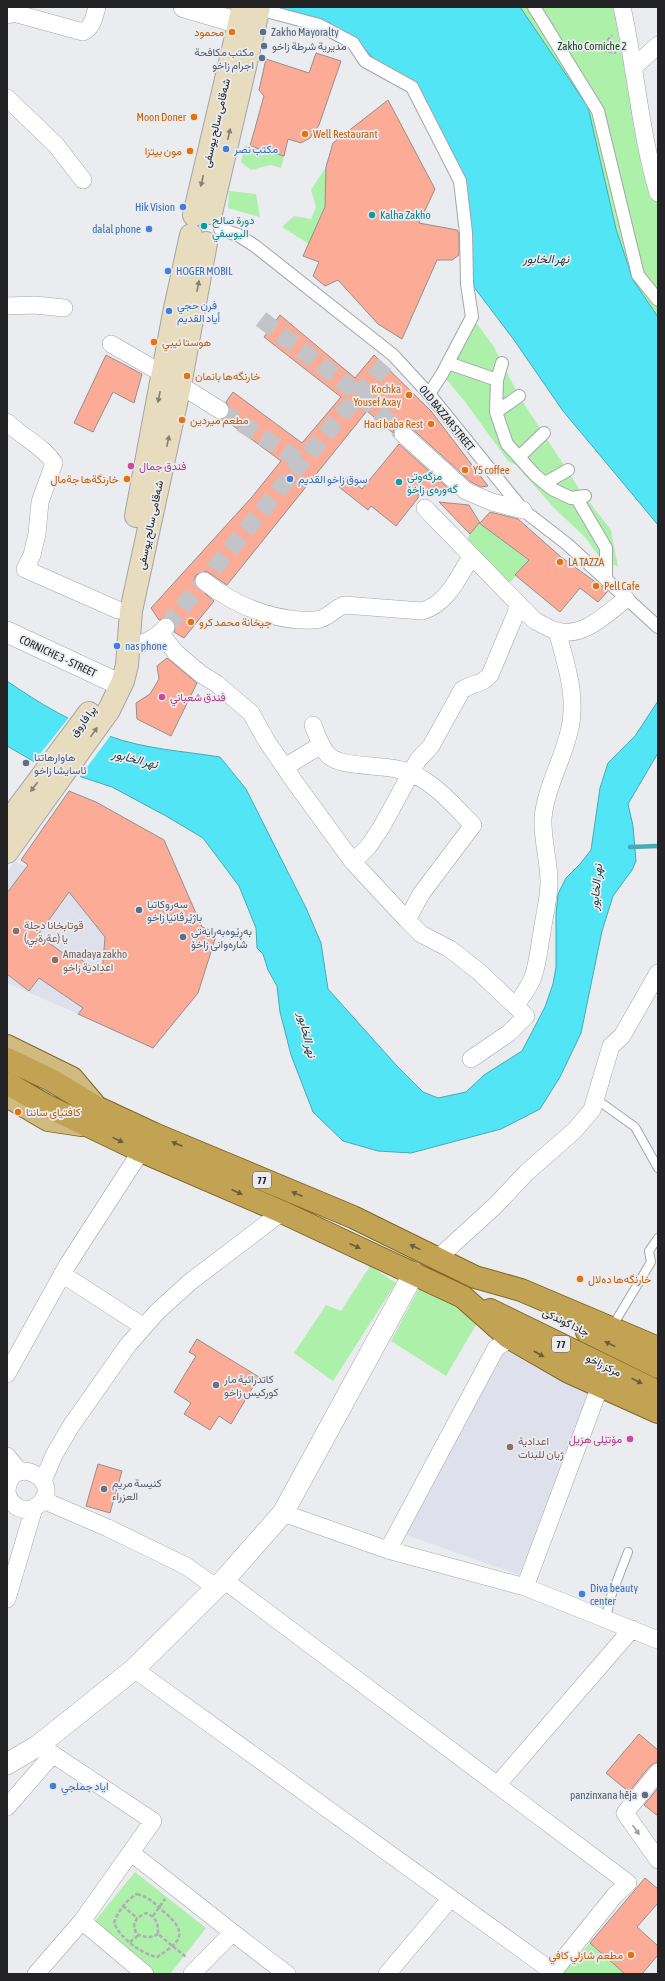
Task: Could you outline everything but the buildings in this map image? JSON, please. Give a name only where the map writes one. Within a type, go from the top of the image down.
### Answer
[{"type":"highway","name":"77","points":[[7,1059],[51,1080],[94,1117],[142,1151],[282,1212],[463,1297]]},
{"type":"highway","name":"77","points":[[7,1083],[45,1105],[94,1117],[161,1137],[353,1217],[475,1277]]},
{"type":"highway","points":[[475,1277],[521,1290],[658,1348]]},
{"type":"highway","name":"جادا گوندکی","points":[[475,1277],[658,1367]]},
{"type":"highway","points":[[463,1297],[511,1338],[569,1372],[658,1412]]},
{"type":"highway","name":"مركز زاخو","points":[[463,1297],[658,1392]]},
{"type":"main road","name":"شەقامی سالح یوسفی","points":[[104,705],[110,680],[118,610],[171,380],[250,11]]},
{"type":"main road","name":"شەقامی سالح یوسفی","points":[[104,705],[123,681],[128,648],[131,611],[171,380]]},
{"type":"main road","name":"پرا فاروق","points":[[12,825],[104,705]]},
{"type":"main road","points":[[7,852],[12,825]]},
{"type":"main road","points":[[7,1046],[72,1078],[94,1117],[48,1120],[7,1096]]},
{"type":"street","points":[[12,12],[83,32],[88,30],[92,23],[97,7]]},
{"type":"street","points":[[184,7],[250,11],[318,25],[353,43],[365,61],[412,87],[460,181],[466,233],[468,284],[472,317],[448,363],[429,394]]},
{"type":"street","points":[[534,7],[598,111],[638,274],[658,300]]},
{"type":"street","points":[[622,7],[633,62],[640,119],[652,146],[658,193]]},
{"type":"street","points":[[633,62],[658,45]]},
{"type":"street","points":[[7,98],[56,145],[83,180]]},
{"type":"street","name":"OLD BAZZAR STREET","points":[[204,227],[238,235],[261,250],[393,355],[429,394],[523,510],[567,544],[658,627]]},
{"type":"street","points":[[7,306],[35,305],[64,308]]},
{"type":"street","points":[[111,344],[220,410]]},
{"type":"street","points":[[448,363],[498,380]]},
{"type":"street","points":[[502,363],[498,380],[496,412],[507,444],[552,489],[571,498],[580,497],[606,548],[606,580]]},
{"type":"street","points":[[496,412],[519,396]]},
{"type":"street","points":[[7,422],[19,434],[42,449],[54,463],[40,502],[37,534],[32,555],[25,569],[118,610]]},
{"type":"street","points":[[403,434],[466,491],[492,502],[523,510]]},
{"type":"street","points":[[519,457],[544,434]]},
{"type":"street","points":[[545,483],[568,470]]},
{"type":"street","points":[[425,508],[471,557],[534,620],[557,631],[573,632],[586,628],[626,599]]},
{"type":"street","points":[[204,581],[223,596],[241,606],[264,614],[292,619],[321,619],[337,607],[344,605],[422,611],[433,608],[447,594],[471,557]]},
{"type":"street","points":[[353,862],[368,846],[381,828],[418,760],[431,746],[462,690],[469,686],[482,683],[490,675],[519,606]]},
{"type":"street","points":[[128,648],[145,643],[163,630],[176,653],[201,674],[217,684],[251,713],[285,767],[353,862],[407,920],[421,934],[450,949],[478,970],[526,1016],[509,1033],[471,1059]]},
{"type":"street","points":[[516,1005],[531,981],[537,960],[549,886],[543,836],[543,818],[548,789],[569,732],[573,710],[570,676],[557,631]]},
{"type":"street","name":"CORNICHE 3 - STREET","points":[[7,632],[110,680]]},
{"type":"street","points":[[313,725],[321,745],[329,756],[339,762],[352,765],[384,766],[412,773],[431,785],[473,825],[421,894],[407,920]]},
{"type":"street","points":[[285,767],[321,745]]},
{"type":"street","points":[[438,1258],[496,1205],[527,1172],[574,1131],[592,1110],[611,1046],[622,1036],[658,974]]},
{"type":"street","points":[[7,1374],[62,1274],[142,1151]]},
{"type":"street","points":[[7,1599],[39,1504],[45,1494],[43,1481],[54,1455],[71,1426],[128,1345],[157,1312],[190,1282],[282,1212]]},
{"type":"street","points":[[62,1274],[144,1327]]},
{"type":"street","points":[[7,1807],[46,1749],[134,1669],[220,1584],[283,1513],[414,1274]]},
{"type":"street","points":[[388,1550],[496,1348],[511,1338]]},
{"type":"street","points":[[525,1587],[600,1386]]},
{"type":"street","points":[[7,1456],[20,1472]]},
{"type":"street","points":[[43,1481],[33,1472],[20,1472],[10,1480],[7,1492],[12,1504],[28,1510],[39,1504],[108,1528],[220,1584],[498,1784],[628,1883],[615,1895],[553,1973],[134,1669]]},
{"type":"street","points":[[283,1513],[388,1550],[525,1587],[658,1640]]},
{"type":"street","points":[[498,1784],[632,1629]]},
{"type":"street","points":[[7,1764],[46,1749]]},
{"type":"street","points":[[36,1974],[82,1920],[153,1821],[46,1749]]},
{"type":"street","points":[[658,1772],[625,1813],[658,1860]]},
{"type":"street","points":[[131,1853],[173,1885],[232,1934],[287,1974]]},
{"type":"street","points":[[387,1974],[451,1898]]},
{"type":"street","points":[[82,1920],[145,1974]]},
{"type":"street","points":[[195,1970],[232,1934]]},
{"type":"lane","points":[[596,1099],[634,1127],[658,1167]]},
{"type":"lane","points":[[612,1328],[651,1262],[649,1251],[658,1238]]},
{"type":"lane","points":[[606,1619],[610,1599],[628,1552]]},
{"type":"path","points":[[559,47],[574,45],[633,62]]},
{"type":"path","points":[[153,1916],[173,1885]]},
{"type":"path","points":[[137,1894],[147,1897],[160,1907],[175,1920],[179,1927],[179,1937],[173,1946],[157,1957],[148,1955],[117,1931],[114,1923],[123,1906],[130,1897],[137,1894]]},
{"type":"path","points":[[123,1906],[137,1918]]},
{"type":"path","points":[[146,1913],[153,1916],[158,1922],[158,1934],[153,1937],[144,1937],[136,1934],[134,1925],[137,1918],[146,1913]]},
{"type":"path","points":[[158,1934],[173,1946],[195,1970]]},
{"type":"shaded area","name":"Amadaya zakho اعدادية زاخو","points":[[15,861],[71,894],[105,937],[101,985],[78,1014],[7,983],[7,872]]},
{"type":"shaded area","points":[[506,1349],[592,1390],[519,1575],[404,1534]]},
{"type":"green space","name":"Zakho Corniche 2","points":[[519,7],[622,7],[658,192],[658,317],[633,280],[618,236],[587,108]]},
{"type":"green space","points":[[245,145],[284,156],[281,168],[271,165],[251,170],[241,162]]},
{"type":"green space","points":[[326,167],[325,207],[309,244],[282,227],[294,216],[311,219],[316,207],[311,190]]},
{"type":"green space","points":[[229,191],[256,194],[260,217],[228,208]]},
{"type":"green space","points":[[472,317],[494,347],[519,396],[580,490],[611,530],[618,567],[600,558],[585,537],[555,509],[516,465],[508,461],[466,403],[442,374]]},
{"type":"green space","points":[[478,524],[482,525],[529,560],[506,587],[465,545],[470,534]]},
{"type":"green space","points":[[370,1266],[396,1283],[333,1381],[294,1353],[326,1305],[341,1311]]},
{"type":"green space","points":[[423,1281],[480,1318],[446,1376],[391,1341]]},
{"type":"green space","points":[[135,1872],[206,1928],[170,1974],[149,1974],[90,1927]]},
{"type":"green space","points":[[590,1943],[625,1974],[561,1974]]},
{"type":"water","name":"نهر الخابور","points":[[275,7],[520,7],[588,107],[616,229],[633,280],[658,317],[658,525],[563,411],[514,340],[474,287],[465,179],[416,83],[374,59],[356,39],[322,19]]},
{"type":"water","name":"نهر الخابور","points":[[7,681],[56,712],[95,731],[109,736],[150,747],[220,757],[246,789],[306,908],[321,943],[328,989],[397,1066],[423,1092],[438,1098],[466,1092],[484,1075],[522,1051],[545,1007],[553,984],[556,967],[556,914],[558,894],[566,878],[591,850],[600,788],[608,763],[635,736],[658,701],[658,753],[628,804],[633,826],[636,861],[632,870],[613,896],[602,931],[581,1033],[560,1077],[540,1109],[501,1129],[411,1153],[378,1151],[343,1141],[313,1112],[291,1055],[280,1012],[277,986],[268,970],[263,954],[257,948],[256,928],[239,886],[203,838],[112,787],[33,761],[7,746]]},
{"type":"pier","points":[[70,716],[111,735],[79,778],[33,763]]},
{"type":"waterway","points":[[630,847],[658,846]]},
{"type":"tunnel","points":[[261,319],[360,395],[403,434]]},
{"type":"tunnel","points":[[166,627],[302,462],[393,355]]},
{"type":"tunnel","points":[[220,410],[302,462]]},
{"type":"place","name":"محمود","points":[[232,32]]},
{"type":"place","name":"Zakho Mayoralty","points":[[263,32]]},
{"type":"place","name":"مديرية شرطة زاخو","points":[[264,46]]},
{"type":"place","name":"مكتب مكافحة اجرام زاخو","points":[[262,58]]},
{"type":"place","name":"Moon Doner","points":[[194,117]]},
{"type":"place","name":"Well Restaurant","points":[[305,134]]},
{"type":"place","name":"مكتب نصر","points":[[226,149]]},
{"type":"place","name":"مون بيتزا","points":[[190,151]]},
{"type":"place","name":"Hik Vision","points":[[183,207]]},
{"type":"place","name":"Kalha Zakho","points":[[372,215]]},
{"type":"place","name":"دورة صالح اليوسفي","points":[[204,226]]},
{"type":"place","name":"dalal phone","points":[[149,229]]},
{"type":"place","name":"HOGER MOBIL","points":[[168,271]]},
{"type":"place","name":"فرن حجي أياد القديم","points":[[169,311]]},
{"type":"place","name":"هوستا ئيبي","points":[[154,342]]},
{"type":"place","name":"خارنگەها بانمان","points":[[187,376]]},
{"type":"place","name":"Kochka Yousef Axay","points":[[409,395]]},
{"type":"place","name":"مطعم ميردين","points":[[182,420]]},
{"type":"place","name":"Haci baba Rest","points":[[431,424]]},
{"type":"place","name":"فندق جمال","points":[[131,466]]},
{"type":"place","name":"Y5 coffee","points":[[465,470]]},
{"type":"place","name":"خارنگةها جةمال","points":[[127,479]]},
{"type":"place","name":"سوق زاخو القديم","points":[[290,479]]},
{"type":"place","name":"مزگەوتی گەورەی زاخۆ","points":[[399,482]]},
{"type":"place","name":"LA TAZZA","points":[[560,562]]},
{"type":"place","name":"Pell Cafe","points":[[596,586]]},
{"type":"place","name":"جيخانة محمد كرو","points":[[191,622]]},
{"type":"place","name":"nas phone","points":[[117,646]]},
{"type":"place","name":"فندق شعباني","points":[[162,697]]},
{"type":"place","name":"هاوارهاتنا ئاسایشا زاخو","points":[[26,763]]},
{"type":"place","name":"سه‌روكاتيا باژێرڤانيا زاخو","points":[[139,910]]},
{"type":"place","name":"قوتابخانا دجلة يا (عةرةبي)","points":[[16,931]]},
{"type":"place","name":"بەڕێوەبەرایەتی شارەوانی زاخۆ","points":[[183,937]]},
{"type":"place","name":"Amadaya zakho اعدادية زاخو","points":[[55,960]]},
{"type":"place","name":"کافتیای سانتا","points":[[18,1112]]},
{"type":"place","name":"خارنگەها دەلال","points":[[580,1279]]},
{"type":"place","name":"كاتدرائية مار كوركيس زاخو","points":[[216,1385]]},
{"type":"place","name":"مۆتێلی هزیل","points":[[630,1439]]},
{"type":"place","name":"اعدادية ژیان للبنات","points":[[510,1447]]},
{"type":"place","name":"كنيسة مريم العزراء","points":[[104,1489]]},
{"type":"place","name":"Diva beauty center","points":[[582,1594]]},
{"type":"place","name":"اياد جملجي","points":[[53,1786]]},
{"type":"place","name":"panzinxana hêja","points":[[645,1795]]},
{"type":"place","name":"مطعم شازلي كافي","points":[[631,1955]]}]
